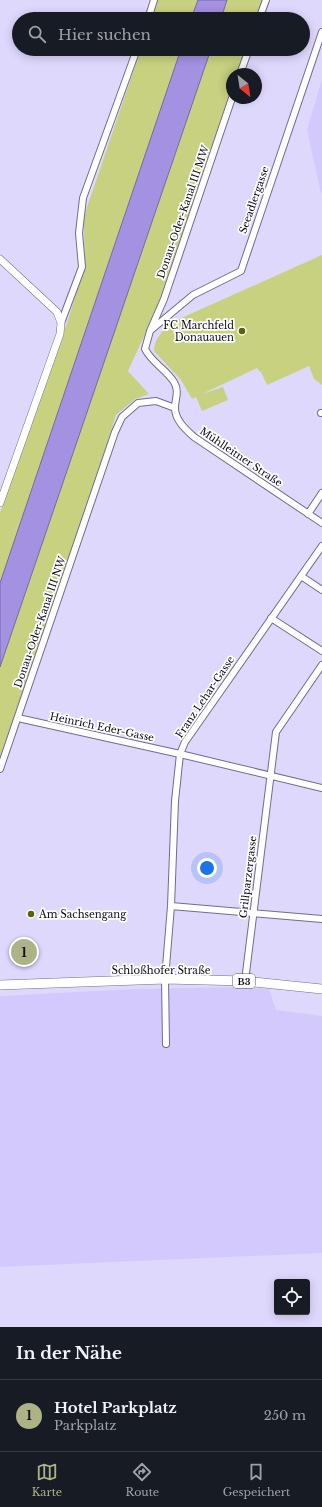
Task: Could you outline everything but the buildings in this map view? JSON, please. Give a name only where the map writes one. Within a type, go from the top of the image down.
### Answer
[{"type":"main road","name":"Schloßhofer Straße","points":[[0,985],[165,980],[245,981],[322,989]]},
{"type":"street","points":[[150,12],[154,0]]},
{"type":"street","points":[[262,12],[266,0]]},
{"type":"street","name":"Seeadlergasse","points":[[150,331],[193,295],[241,272],[322,32]]},
{"type":"street","points":[[0,503],[60,334],[62,323],[82,267],[79,233],[83,198],[134,56]]},
{"type":"street","points":[[242,68],[246,56]]},
{"type":"street","name":"Donau-Oder-Kanal III MW","points":[[150,331],[164,299],[230,104]]},
{"type":"street","points":[[0,259],[49,303],[57,312],[62,323]]},
{"type":"street","name":"Mühlleitner Straße","points":[[150,331],[145,349],[149,356],[174,382],[178,393],[175,408],[181,424],[194,437],[322,523]]},
{"type":"street","name":"Donau-Oder-Kanal III NW","points":[[0,769],[122,416],[138,403],[156,401],[175,408]]},
{"type":"street","points":[[308,514],[322,493]]},
{"type":"street","name":"Franz Lehar-Gasse","points":[[166,1044],[165,980],[171,906],[175,801],[180,754],[185,742],[322,546]]},
{"type":"street","points":[[301,576],[322,590]]},
{"type":"street","points":[[271,618],[322,651]]},
{"type":"street","name":"Grillparzergasse","points":[[245,981],[276,732],[322,665]]},
{"type":"street","name":"Heinrich Eder-Gasse","points":[[18,718],[180,754],[322,788]]},
{"type":"street","points":[[171,906],[322,919]]},
{"type":"shaded area","points":[[198,0],[227,0],[223,12],[194,12]]},
{"type":"shaded area","points":[[179,56],[209,56],[0,667],[0,583]]},
{"type":"shaded area","points":[[322,79],[322,197],[307,130]]},
{"type":"shaded area","points":[[242,987],[269,989],[276,1010],[322,1016],[322,1253],[0,1267],[0,996],[137,989]]},
{"type":"green space","points":[[158,0],[198,0],[194,12],[154,12]]},
{"type":"green space","points":[[227,0],[263,0],[259,12],[223,12]]},
{"type":"green space","points":[[139,56],[179,56],[0,583],[0,513],[69,317],[85,265],[84,219]]},
{"type":"green space","points":[[209,56],[244,56],[240,68],[226,68],[226,104],[228,104],[162,297],[128,371],[149,394],[135,399],[116,415],[95,483],[0,756],[0,667]]},
{"type":"green space","name":"FC Marchfeld Donauauen","points":[[322,255],[322,385],[314,379],[309,366],[267,385],[262,374],[257,368],[202,394],[223,387],[228,400],[202,411],[196,397],[192,399],[181,380],[154,351],[155,343],[161,333],[170,323]]},
{"type":"place","name":"FC Marchfeld Donauauen","points":[[242,331]]},
{"type":"place","name":"Am Sachsengang","points":[[31,914]]},
{"type":"place","name":"Hotel Parkplatz","points":[[24,952]]}]
